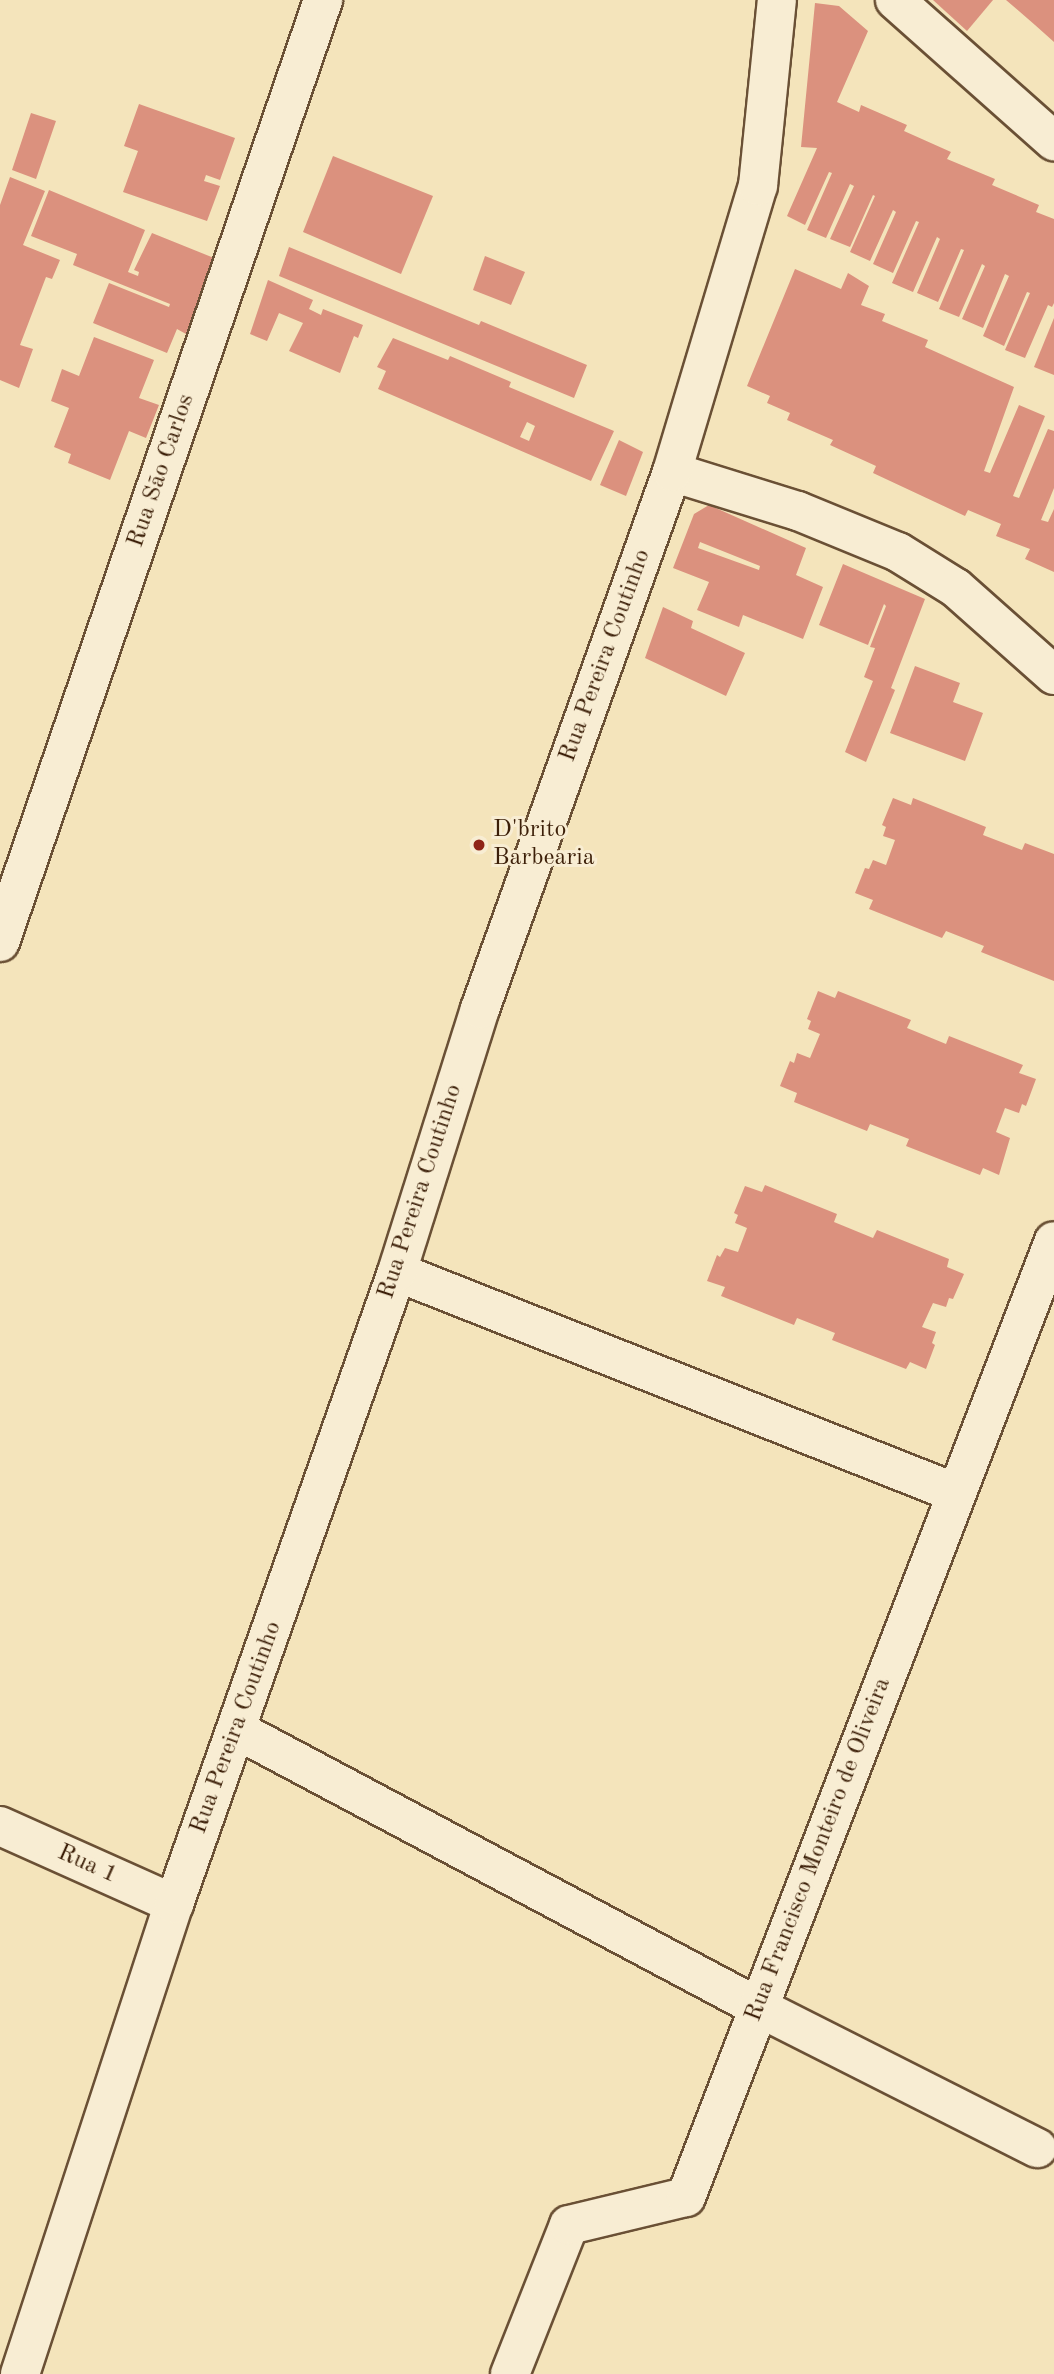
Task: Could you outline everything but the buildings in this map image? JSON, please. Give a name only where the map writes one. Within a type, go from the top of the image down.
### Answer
[{"type":"street","name":"Rua São Carlos","points":[[0,942],[323,0]]},
{"type":"street","name":"Rua Pereira Coutinho","points":[[20,2374],[174,1904],[397,1272],[480,1009],[672,472],[758,186],[777,0]]},
{"type":"street","points":[[895,0],[1054,141]]},
{"type":"street","points":[[672,472],[798,511],[898,552],[956,588],[1054,675]]},
{"type":"street","name":"Rua Francisco Monteiro de Oliveira","points":[[510,2374],[569,2225],[686,2197],[1054,1241]]},
{"type":"street","points":[[397,1272],[956,1493]]},
{"type":"street","points":[[237,1730],[758,2007],[1037,2148]]},
{"type":"street","name":"Rua 1","points":[[0,1826],[174,1904]]},
{"type":"place","name":"D'brito Barbearia","points":[[479,845]]}]
